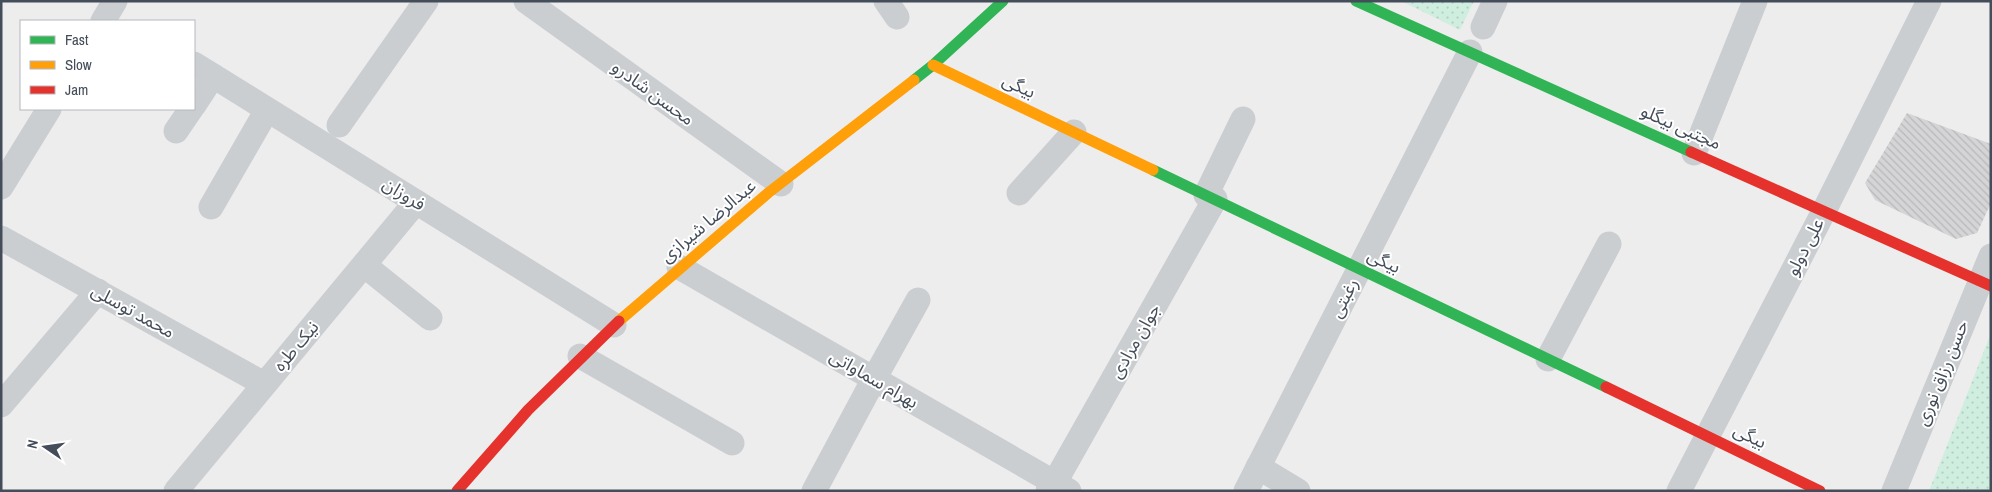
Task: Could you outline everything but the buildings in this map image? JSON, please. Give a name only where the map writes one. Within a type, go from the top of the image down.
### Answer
[{"type":"street","points":[[338,125],[426,1]]},
{"type":"street","name":"محسن شادرو","points":[[526,1],[781,184]]},
{"type":"street","name":"عبدالرضا شیرازی","points":[[458,491],[480,462],[580,356],[614,325],[679,267],[768,193],[933,65],[1003,1]]},
{"type":"street","name":"مجتبی بیگلو","points":[[1356,1],[1985,283]]},
{"type":"street","points":[[1483,27],[1495,1]]},
{"type":"street","points":[[1694,153],[1755,1]]},
{"type":"street","name":"علی دولو","points":[[1679,491],[1824,211],[1928,1]]},
{"type":"street","name":"رغبتی","points":[[1246,491],[1470,52]]},
{"type":"street","name":"بیگی","points":[[933,65],[1548,358],[1820,491]]},
{"type":"street","points":[[195,101],[204,70]]},
{"type":"street","name":"فروزان","points":[[204,70],[614,325]]},
{"type":"street","points":[[1,187],[49,110]]},
{"type":"street","points":[[176,131],[190,110]]},
{"type":"street","points":[[211,207],[267,110]]},
{"type":"street","name":"جوان مرادی","points":[[1057,488],[1210,197],[1243,119]]},
{"type":"street","points":[[1019,193],[1074,132]]},
{"type":"street","name":"نیک طره","points":[[176,491],[416,202]]},
{"type":"street","name":"محمد توسلی","points":[[1,238],[264,384]]},
{"type":"street","points":[[1548,358],[1610,244]]},
{"type":"street","name":"حسن رزاق نوری","points":[[1894,491],[1985,283],[1991,256]]},
{"type":"street","points":[[364,265],[430,318]]},
{"type":"street","name":"بهرام سماواتی","points":[[679,267],[874,379],[1057,488]]},
{"type":"street","points":[[1,405],[98,291]]},
{"type":"street","points":[[814,491],[918,300]]},
{"type":"street","points":[[580,356],[732,443]]},
{"type":"street","points":[[1258,467],[1298,491]]},
{"type":"green space","points":[[1401,1],[1474,1],[1460,30]]},
{"type":"green space","points":[[1991,333],[1991,491],[1929,491]]},
{"type":"traffic: fast","points":[[914,80],[1003,1]]},
{"type":"traffic: fast","points":[[1356,1],[1691,152]]},
{"type":"traffic: fast","points":[[1153,170],[1606,387]]},
{"type":"traffic: slow","points":[[933,65],[1153,170]]},
{"type":"traffic: slow","points":[[619,321],[768,193],[914,80]]},
{"type":"traffic: jam","points":[[1691,152],[1991,286]]},
{"type":"traffic: jam","points":[[457,491],[528,410],[619,321]]},
{"type":"traffic: jam","points":[[1606,387],[1820,491]]}]
